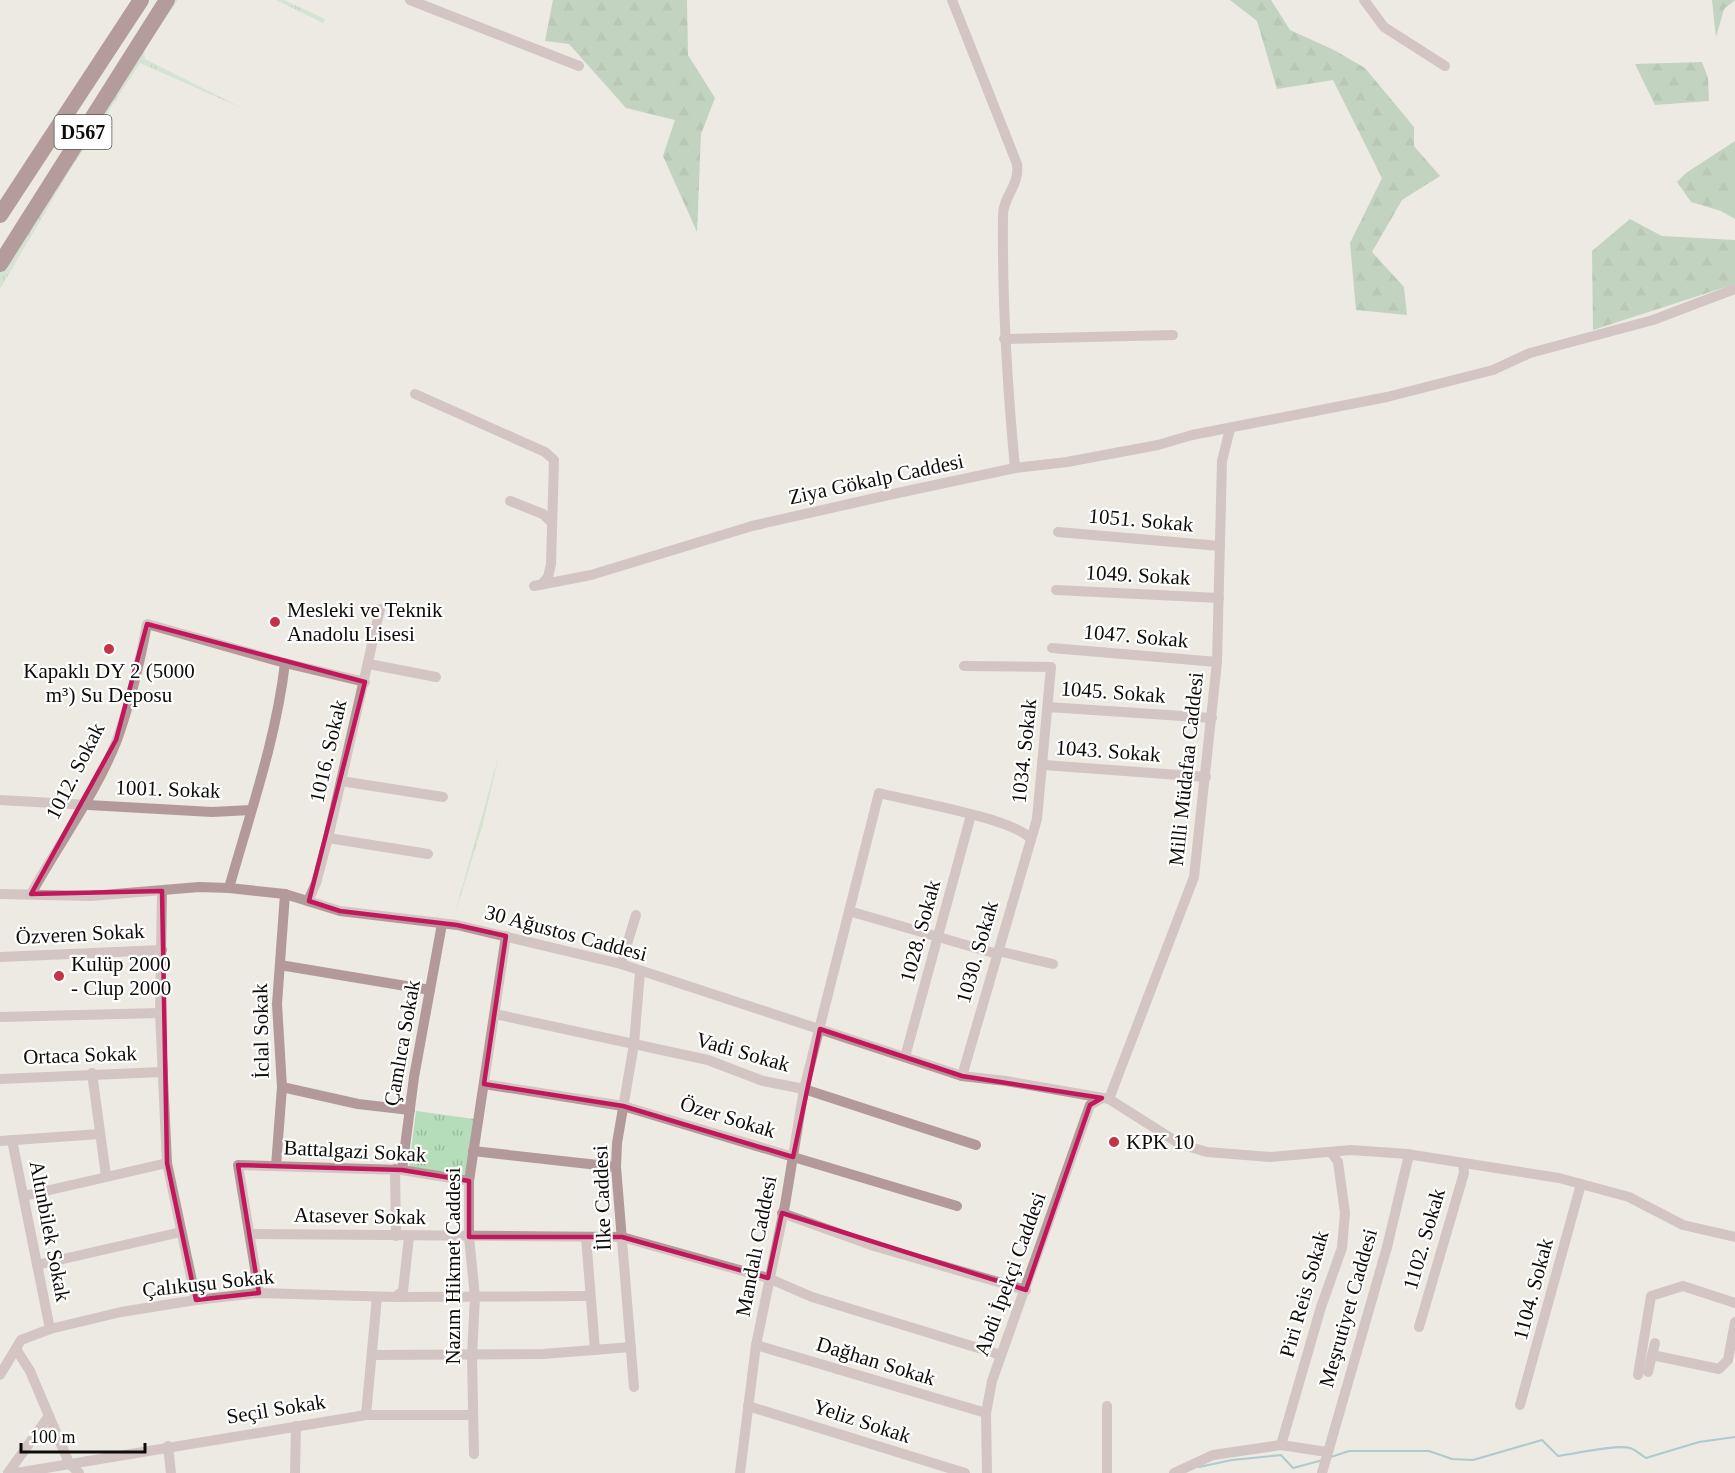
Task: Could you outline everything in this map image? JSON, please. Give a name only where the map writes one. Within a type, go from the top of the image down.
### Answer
[{"type":"highway","name":"D567","points":[[0,214],[141,0]]},
{"type":"highway","name":"D567","points":[[0,264],[166,0]]},
{"type":"street","points":[[410,0],[579,66]]},
{"type":"street","points":[[952,0],[1017,164],[1018,176],[1003,208],[1004,339],[1015,468]]},
{"type":"street","points":[[1364,0],[1384,27],[1445,66]]},
{"type":"street","name":"Ziya Gökalp Caddesi","points":[[550,521],[551,564],[548,577],[538,585],[591,575],[759,525],[1015,468],[1067,462],[1387,397],[1493,370],[1530,353],[1653,320],[1735,289]]},
{"type":"street","points":[[1004,339],[1173,335]]},
{"type":"street","points":[[415,393],[545,452],[554,460],[550,521]]},
{"type":"street","name":"Milli Müdafaa Caddesi","points":[[1105,1099],[1194,877],[1216,662],[1222,461],[1230,429]]},
{"type":"street","points":[[510,501],[543,514],[550,521]]},
{"type":"street","name":"1051. Sokak","points":[[1058,532],[1220,546]]},
{"type":"street","name":"1049. Sokak","points":[[1056,590],[1219,598]]},
{"type":"street","name":"1016. Sokak","points":[[308,901],[316,883],[328,838],[380,609]]},
{"type":"street","name":"1012. Sokak","points":[[31,894],[84,805],[116,741],[136,673],[147,624],[285,663]]},
{"type":"street","name":"1047. Sokak","points":[[1052,648],[1216,662]]},
{"type":"street","points":[[229,888],[280,705],[285,663],[365,682]]},
{"type":"street","points":[[369,664],[436,677]]},
{"type":"street","name":"1034. Sokak","points":[[964,666],[1051,667],[1044,765],[1037,819],[1030,838]]},
{"type":"street","name":"1045. Sokak","points":[[1048,707],[1212,718]]},
{"type":"street","name":"1043. Sokak","points":[[1044,765],[1206,777]]},
{"type":"street","points":[[341,781],[443,797]]},
{"type":"street","name":"Mandalı Caddesi","points":[[742,1472],[756,1345],[804,1089],[879,793],[971,815]]},
{"type":"street","name":"1001. Sokak","points":[[0,800],[212,812],[251,810]]},
{"type":"street","points":[[971,815],[1000,821],[1023,831],[1030,838]]},
{"type":"street","name":"1028. Sokak","points":[[905,1058],[971,815]]},
{"type":"street","points":[[328,838],[428,854]]},
{"type":"street","name":"1030. Sokak","points":[[962,1076],[1030,838]]},
{"type":"street","name":"30 Ağustos Caddesi","points":[[0,894],[92,896],[229,888],[285,894],[340,911],[442,924],[506,936],[621,964],[640,972],[743,1002],[962,1076],[1006,1081],[1105,1099]]},
{"type":"street","points":[[162,891],[160,1013],[167,1163],[196,1300]]},
{"type":"street","name":"İclal Sokak","points":[[276,1166],[282,1087],[277,1004],[285,894]]},
{"type":"street","points":[[849,911],[939,938],[1053,964]]},
{"type":"street","points":[[621,964],[636,915]]},
{"type":"street","name":"Çamlıca Sokak","points":[[396,1236],[399,1169],[442,924]]},
{"type":"street","name":"Nazım Hikmet Caddesi","points":[[474,1454],[472,1356],[475,1297],[469,1237],[469,1181],[506,936]]},
{"type":"street","name":"Özveren Sokak","points":[[0,957],[162,950]]},
{"type":"street","points":[[280,965],[430,990]]},
{"type":"street","name":"İlke Caddesi","points":[[634,1387],[616,1167],[633,1044],[640,972]]},
{"type":"street","points":[[0,1017],[160,1013]]},
{"type":"street","name":"Vadi Sokak","points":[[495,1014],[708,1060],[763,1081],[804,1089],[976,1145]]},
{"type":"street","name":"Ortaca Sokak","points":[[0,1079],[162,1071]]},
{"type":"street","points":[[92,1073],[105,1176]]},
{"type":"street","name":"Özer Sokak","points":[[484,1084],[623,1106],[957,1206]]},
{"type":"street","points":[[282,1087],[358,1104],[410,1110]]},
{"type":"street","points":[[1105,1099],[1180,1144],[1208,1152],[1270,1157],[1331,1152],[1407,1154],[1463,1163],[1581,1184],[1629,1197],[1683,1225],[1735,1238]]},
{"type":"street","name":"Abdi İpekçi Caddesi","points":[[987,1473],[986,1413],[992,1381],[1090,1105],[1105,1099]]},
{"type":"street","points":[[0,1141],[100,1134]]},
{"type":"street","name":"Altınbilek Sokak","points":[[12,1140],[50,1329]]},
{"type":"street","points":[[473,1151],[616,1167]]},
{"type":"street","name":"Piri Reis Sokak","points":[[1281,1445],[1321,1307],[1342,1248],[1345,1213],[1338,1162],[1331,1152]]},
{"type":"street","name":"Meşrutiyet Caddesi","points":[[1322,1473],[1387,1247],[1408,1159],[1407,1154]]},
{"type":"street","points":[[24,1196],[167,1163]]},
{"type":"street","name":"1102. Sokak","points":[[1419,1327],[1464,1173],[1463,1163]]},
{"type":"street","name":"Battalgazi Sokak","points":[[251,1234],[238,1165],[399,1169],[469,1181]]},
{"type":"street","name":"1104. Sokak","points":[[1520,1405],[1581,1184]]},
{"type":"street","points":[[782,1213],[874,1246],[1026,1290]]},
{"type":"street","points":[[37,1265],[181,1232]]},
{"type":"street","points":[[251,1234],[259,1293]]},
{"type":"street","name":"Atasever Sokak","points":[[251,1234],[622,1237],[768,1278],[812,1297],[1001,1355]]},
{"type":"street","points":[[395,1297],[403,1291],[409,1237]]},
{"type":"street","points":[[586,1237],[594,1350]]},
{"type":"street","points":[[1655,1343],[1643,1373],[1651,1296],[1683,1286],[1735,1303]]},
{"type":"street","name":"Çalıkuşu Sokak","points":[[18,1344],[50,1329],[121,1312],[259,1293],[377,1297],[590,1296]]},
{"type":"street","points":[[366,1415],[377,1297]]},
{"type":"street","points":[[1652,1355],[1719,1369],[1728,1360],[1735,1322]]},
{"type":"street","points":[[0,1376],[18,1344]]},
{"type":"street","points":[[18,1344],[69,1463],[79,1473]]},
{"type":"street","name":"Dağhan Sokak","points":[[756,1345],[986,1413]]},
{"type":"street","points":[[372,1355],[472,1356],[631,1347]]},
{"type":"street","name":"Yeliz Sokak","points":[[748,1406],[965,1473]]},
{"type":"street","points":[[1107,1406],[1107,1473]]},
{"type":"street","name":"Seçil Sokak","points":[[15,1473],[51,1469],[69,1463],[168,1446],[366,1415],[473,1415]]},
{"type":"street","points":[[8,1473],[49,1416]]},
{"type":"street","points":[[295,1473],[296,1426]]},
{"type":"street","points":[[1174,1473],[1213,1455],[1281,1445],[1327,1452]]},
{"type":"street","points":[[168,1446],[171,1473]]},
{"type":"highlighted area","points":[[147,624],[365,682],[309,901],[340,911],[457,925],[506,936],[484,1084],[623,1106],[793,1157],[820,1029],[962,1076],[1102,1098],[1090,1105],[1026,1290],[782,1213],[768,1278],[622,1237],[469,1237],[469,1181],[402,1170],[238,1165],[259,1293],[196,1300],[167,1163],[162,891],[31,894],[116,740]]},
{"type":"green space","points":[[173,0],[178,0],[144,50],[145,59],[244,109],[140,63],[70,170],[0,289],[0,271]]},
{"type":"green space","points":[[276,0],[284,0],[325,19],[323,23]]},
{"type":"green space","points":[[553,0],[687,0],[688,55],[715,98],[701,134],[697,232],[663,156],[675,120],[626,108],[569,44],[545,41]]},
{"type":"green space","points":[[1230,0],[1271,0],[1290,30],[1334,50],[1365,68],[1414,127],[1414,146],[1440,176],[1402,200],[1372,252],[1404,287],[1407,315],[1356,310],[1350,243],[1382,178],[1333,80],[1277,89],[1257,21]]},
{"type":"green space","points":[[1712,0],[1735,0],[1724,9],[1716,37]]},
{"type":"green space","points":[[1702,62],[1708,78],[1709,101],[1655,105],[1635,64]]},
{"type":"green space","points":[[1735,141],[1735,219],[1721,211],[1691,202],[1677,182],[1686,173]]},
{"type":"green space","points":[[1630,219],[1662,236],[1735,240],[1735,284],[1593,330],[1592,251]]},
{"type":"green space","points":[[500,751],[483,824],[453,920]]},
{"type":"green space","points":[[416,1111],[474,1119],[466,1175],[409,1167]]},
{"type":"waterway","points":[[1331,1457],[1349,1451],[1429,1451],[1452,1459],[1473,1460],[1542,1440],[1558,1456],[1624,1447],[1646,1458],[1699,1442],[1735,1437]]},
{"type":"waterway","points":[[1199,1467],[1232,1460],[1281,1455],[1293,1468],[1323,1460]]},
{"type":"place","name":"Mesleki ve Teknik Anadolu Lisesi","points":[[275,622]]},
{"type":"place","name":"Kapaklı DY 2 (5000 m³) Su Deposu","points":[[109,649]]},
{"type":"place","name":"Kulüp 2000 - Clup 2000","points":[[59,976]]},
{"type":"place","name":"KPK 10","points":[[1114,1142]]}]
